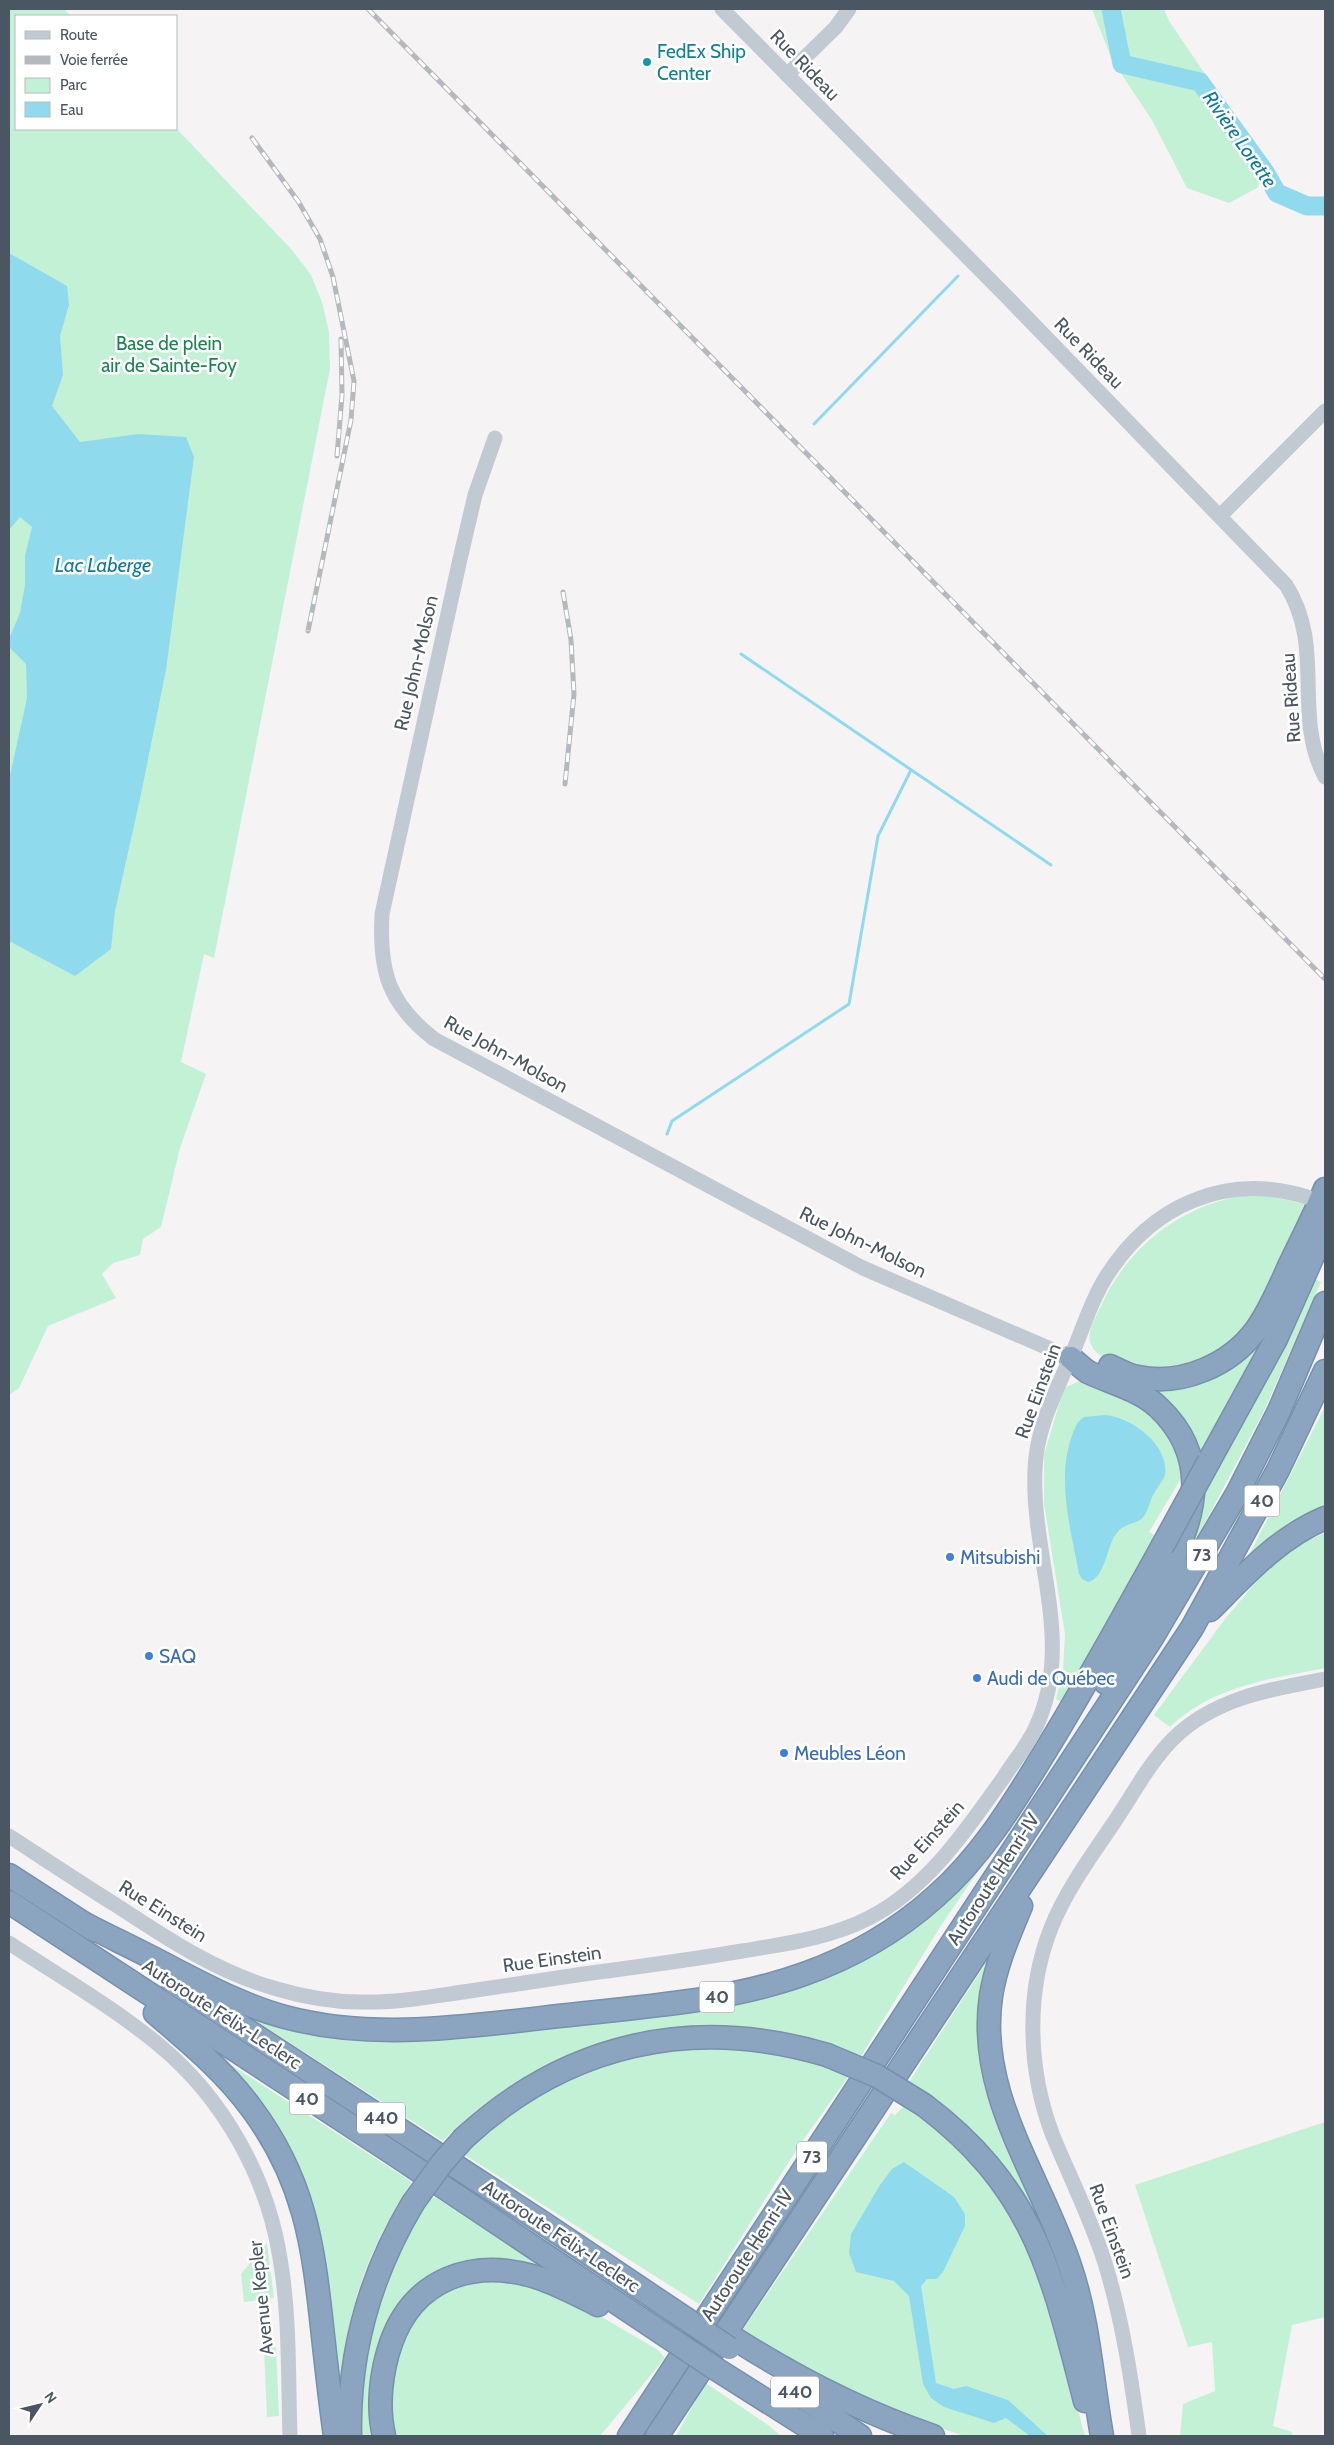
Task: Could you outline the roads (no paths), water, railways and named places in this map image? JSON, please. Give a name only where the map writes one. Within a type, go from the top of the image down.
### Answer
[{"type":"highway","points":[[1071,1358],[1091,1358],[1138,1377],[1162,1379],[1184,1376],[1210,1368],[1231,1355],[1259,1326],[1275,1297],[1316,1193]]},
{"type":"highway","name":"40","points":[[81,1922],[202,1984],[251,2006],[302,2021],[367,2030],[398,2031],[447,2028],[681,2002],[738,1992],[803,1975],[852,1954],[894,1929],[935,1898],[971,1861],[1002,1820],[1084,1689],[1276,1339],[1325,1229]]},
{"type":"highway","name":"Autoroute Henri-IV","points":[[629,2436],[1152,1638],[1195,1568],[1238,1492],[1274,1419],[1325,1304]]},
{"type":"highway","points":[[895,2031],[992,1861],[1112,1672],[1177,1555],[1190,1516],[1194,1471],[1190,1450],[1175,1423],[1157,1406],[1086,1371],[1071,1358]]},
{"type":"highway","name":"Autoroute Henri-IV","points":[[657,2436],[1192,1628],[1278,1470],[1325,1371]]},
{"type":"highway","points":[[1192,1628],[1271,1551],[1295,1533],[1325,1518]]},
{"type":"highway","points":[[1047,1849],[1000,1960],[991,1995],[989,2039],[995,2078],[1003,2106],[1057,2231],[1077,2286],[1089,2343],[1102,2436]]},
{"type":"highway","name":"Autoroute Félix-Leclerc","points":[[9,1875],[543,2223],[732,2343]]},
{"type":"highway","name":"Autoroute Félix-Leclerc","points":[[9,1902],[392,2152],[670,2339]]},
{"type":"highway","points":[[92,1957],[195,2048],[231,2084],[262,2124],[288,2168],[303,2209],[313,2251],[335,2436]]},
{"type":"highway","points":[[350,2436],[352,2376],[364,2310],[382,2260],[413,2203],[442,2163],[464,2138],[504,2104],[547,2077],[583,2061],[635,2045],[691,2037],[731,2036],[771,2040],[827,2054],[877,2076],[924,2105],[958,2133],[988,2163],[1013,2197],[1033,2232],[1054,2285],[1094,2436]]},
{"type":"highway","points":[[384,2436],[381,2416],[382,2386],[387,2356],[395,2333],[408,2310],[423,2294],[440,2282],[458,2274],[497,2270],[536,2277],[670,2339]]},
{"type":"highway","name":"40","points":[[670,2339],[723,2373]]},
{"type":"highway","points":[[732,2343],[845,2402],[891,2422],[933,2436]]},
{"type":"highway","name":"440","points":[[732,2343],[860,2436]]},
{"type":"highway","points":[[723,2373],[797,2436]]},
{"type":"highway","name":"440","points":[[723,2373],[822,2436]]},
{"type":"highway","points":[[615,2436],[668,2375]]},
{"type":"highway","points":[[664,2436],[689,2387]]},
{"type":"street","name":"Rue Rideau","points":[[722,9],[1272,568],[1298,603],[1307,642],[1310,730],[1315,751],[1325,777]]},
{"type":"street","points":[[787,74],[836,27],[849,9]]},
{"type":"street","points":[[1220,516],[1325,411]]},
{"type":"street","name":"Rue John-Molson","points":[[494,438],[475,496],[460,559],[382,914],[380,944],[384,972],[397,999],[411,1019],[434,1039],[863,1268],[1071,1358]]},
{"type":"street","name":"Rue Einstein","points":[[9,1836],[170,1940],[216,1966],[279,1990],[344,2002],[420,1998],[727,1954],[781,1945],[830,1934],[851,1927],[889,1906],[928,1874],[990,1796],[1035,1729],[1052,1672],[1054,1641],[1036,1502],[1035,1469],[1039,1437],[1103,1281],[1119,1258],[1156,1223],[1181,1206],[1228,1189],[1256,1187],[1316,1193]]},
{"type":"street","name":"Rue Einstein","points":[[1139,2436],[1129,2367],[1111,2286],[1090,2220],[1053,2135],[1041,2098],[1033,2047],[1035,1994],[1040,1963],[1051,1928],[1076,1879],[1156,1760],[1174,1738],[1196,1720],[1227,1703],[1258,1692],[1325,1679]]},
{"type":"street","name":"Avenue Kepler","points":[[9,1943],[133,2025],[160,2046],[206,2092],[235,2134],[264,2194],[280,2258],[286,2311],[290,2436]]},
{"type":"water","name":"Lac Laberge","points":[[9,253],[67,286],[69,305],[60,336],[63,375],[52,406],[80,442],[138,434],[186,437],[194,457],[166,670],[115,911],[111,949],[75,976],[9,941],[9,780],[27,698],[26,664],[9,647],[9,639],[20,613],[25,585],[25,556],[32,527],[20,517],[9,530]]},
{"type":"water","points":[[1105,1415],[1126,1421],[1147,1434],[1161,1453],[1165,1464],[1165,1475],[1153,1495],[1144,1516],[1118,1532],[1114,1537],[1098,1575],[1088,1582],[1082,1579],[1079,1574],[1068,1517],[1065,1478],[1066,1459],[1070,1440],[1078,1422],[1084,1417]]},
{"type":"water","points":[[904,2162],[954,2197],[965,2214],[965,2226],[943,2272],[937,2279],[927,2279],[921,2286],[936,2383],[954,2389],[966,2386],[1008,2400],[1048,2436],[1030,2436],[1006,2418],[994,2423],[944,2407],[931,2398],[923,2384],[909,2296],[894,2281],[856,2272],[849,2253],[851,2234],[880,2185],[892,2169]]},
{"type":"waterway","name":"Rivière Lorette","points":[[1111,9],[1122,64],[1200,82],[1265,172],[1277,193],[1307,206],[1325,206]]},
{"type":"waterway","points":[[814,424],[958,276]]},
{"type":"waterway","points":[[741,654],[1051,865]]},
{"type":"waterway","points":[[667,1134],[672,1121],[849,1004],[878,836],[911,770]]},
{"type":"railway","points":[[368,9],[1325,979]]},
{"type":"railway","points":[[252,138],[298,201],[320,239],[333,277],[354,381],[351,420],[308,631]]},
{"type":"railway","points":[[337,456],[342,395],[341,339]]},
{"type":"railway","points":[[563,592],[571,640],[574,694],[565,784]]},
{"type":"place","name":"FedEx Ship Center","points":[[647,62]]},
{"type":"place","name":"Mitsubishi","points":[[950,1557]]},
{"type":"place","name":"SAQ","points":[[149,1656]]},
{"type":"place","name":"Audi de Québec","points":[[977,1678]]},
{"type":"place","name":"Meubles Léon","points":[[784,1753]]},
{"type":"park label","name":"Base de plein air de Sainte-Foy","points":[[169,354]]}]
